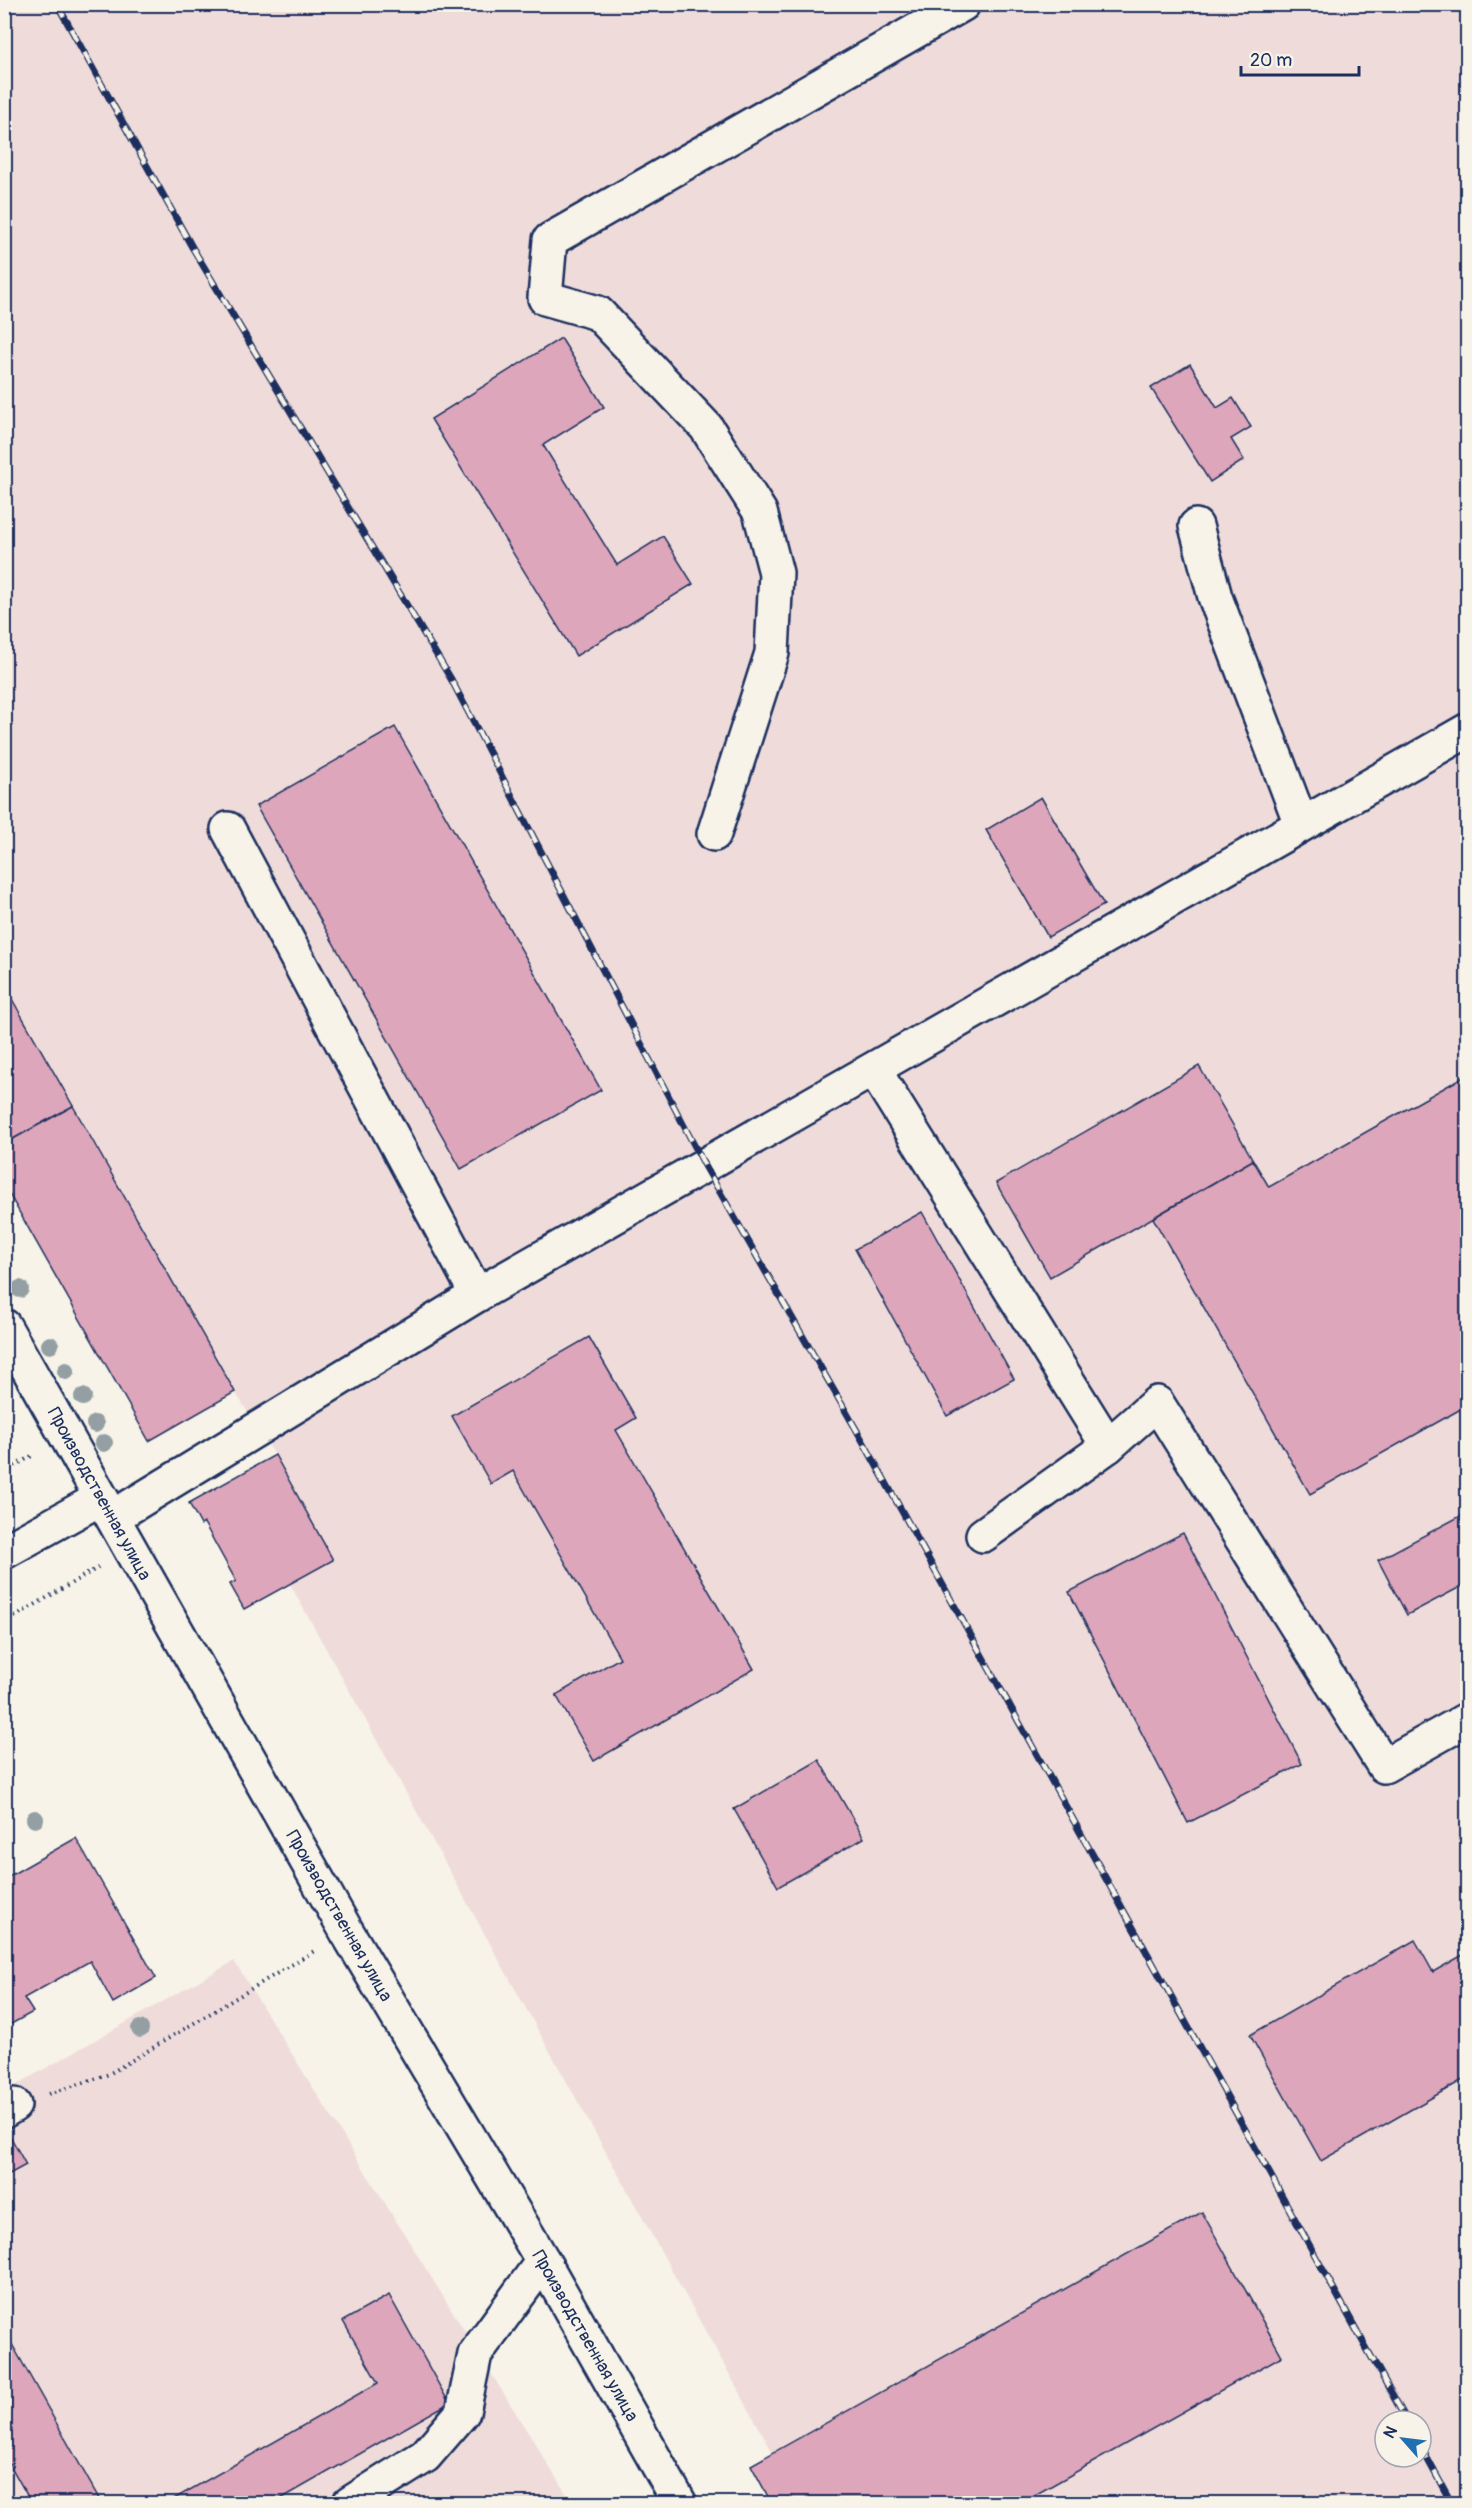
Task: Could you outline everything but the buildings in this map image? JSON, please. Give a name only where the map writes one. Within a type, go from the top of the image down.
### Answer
[{"type":"street","points":[[714,834],[772,653],[776,573],[760,512],[706,427],[598,313],[545,298],[550,240],[963,4]]},
{"type":"street","points":[[1196,526],[1215,597],[1301,824]]},
{"type":"street","points":[[4,1552],[107,1508],[1467,730]]},
{"type":"street","points":[[228,829],[477,1295]]},
{"type":"street","points":[[874,1070],[1107,1446]]},
{"type":"street","name":"Производственная улица","points":[[4,1326],[347,1932],[543,2261],[680,2504]]},
{"type":"street","points":[[983,1535],[1107,1446],[1157,1403],[1384,1766],[1467,1719]]},
{"type":"street","points":[[349,2504],[425,2457],[463,2412],[475,2354],[543,2261]]},
{"type":"path","points":[[4,1623],[130,1548]]},
{"type":"path","points":[[9,2108],[109,2074],[347,1932]]},
{"type":"shaded area","points":[[4,5],[1467,5],[1467,2503],[801,2503],[290,1584],[333,1559],[275,1455],[235,1392],[5,985]]},
{"type":"shaded area","points":[[234,1961],[572,2503],[5,2503],[4,2092]]},
{"type":"railway","points":[[57,4],[192,247],[451,679],[705,1166],[864,1443],[1400,2409]]},
{"type":"railway","points":[[1433,2469],[1452,2504]]}]
